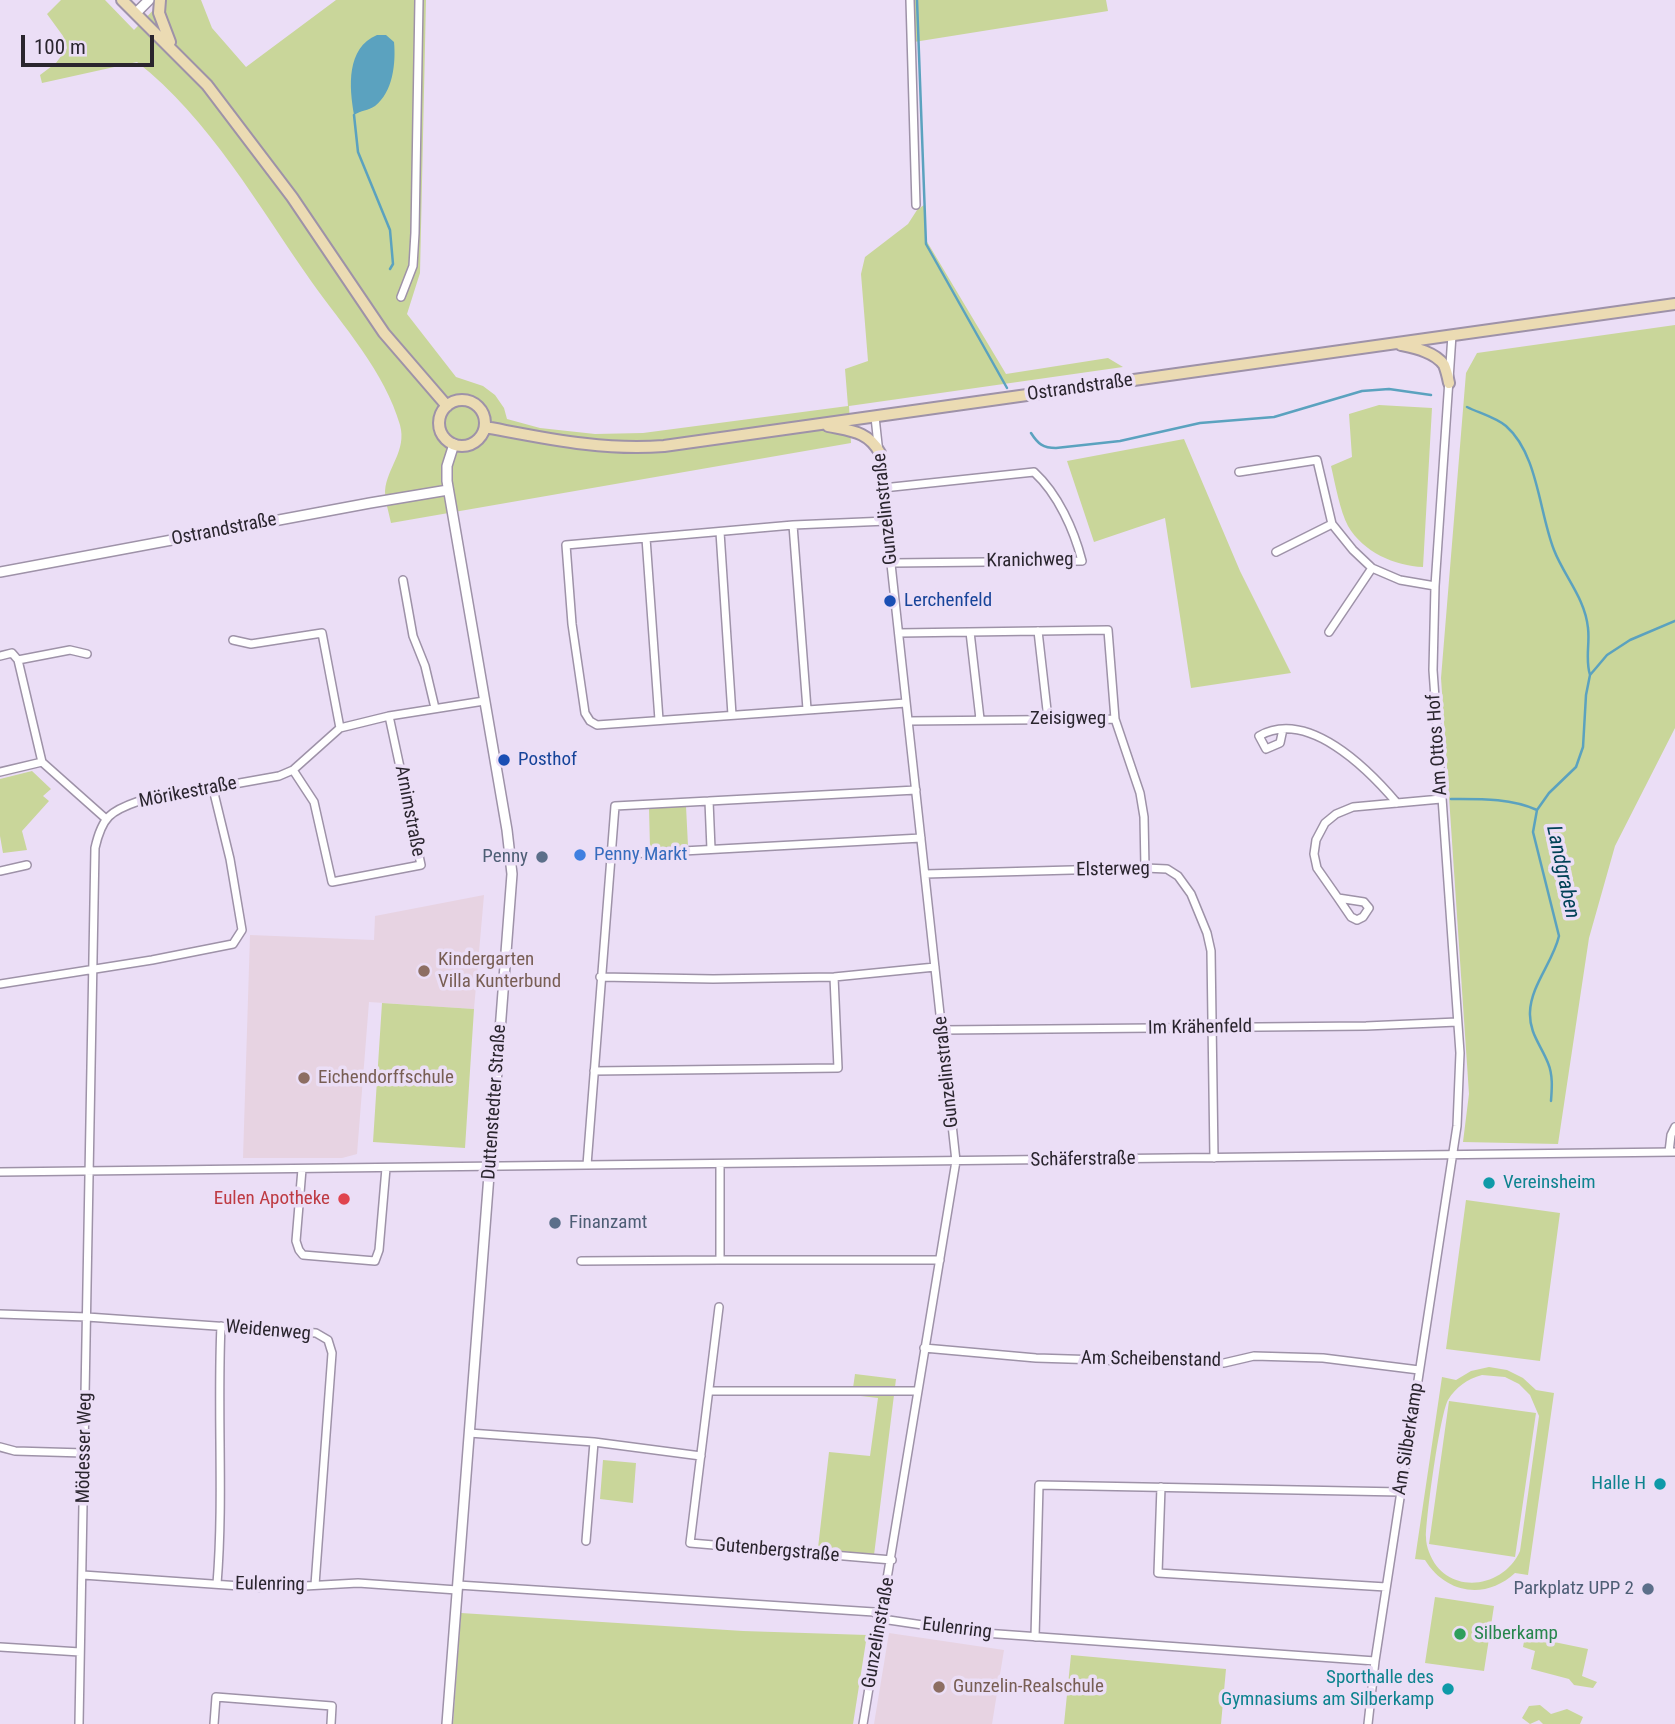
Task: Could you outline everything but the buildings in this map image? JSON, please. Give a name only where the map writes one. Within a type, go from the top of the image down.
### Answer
[{"type":"main road","points":[[122,0],[207,85],[268,165],[384,333],[447,406]]},
{"type":"main road","points":[[160,0],[159,13],[172,48]]},
{"type":"main road","name":"Ostrandstraße","points":[[485,427],[575,444],[625,448],[664,446],[1675,304]]},
{"type":"main road","points":[[1391,343],[1417,349],[1432,356],[1444,365],[1449,383]]},
{"type":"main road","points":[[460,400],[473,403],[483,413],[485,427],[474,443],[464,446],[454,444],[446,439],[440,425],[441,414],[447,406],[460,400]]},
{"type":"main road","points":[[822,425],[866,436],[873,441],[880,453]]},
{"type":"street","points":[[136,13],[149,0]]},
{"type":"street","points":[[401,297],[412,266],[415,233],[419,0]]},
{"type":"street","points":[[910,0],[916,205]]},
{"type":"street","name":"Am Ottos Hof","points":[[1452,335],[1434,586],[1433,682],[1460,1053],[1460,1086],[1452,1155]]},
{"type":"street","name":"Gunzelinstraße","points":[[863,1724],[956,1161],[875,417]]},
{"type":"street","name":"Duttenstedter Straße","points":[[447,1724],[512,874],[507,830],[448,490],[447,466],[454,444]]},
{"type":"street","points":[[1239,472],[1317,460],[1332,524],[1353,550],[1372,568],[1400,580],[1434,586]]},
{"type":"street","name":"Kranichweg","points":[[883,488],[1034,472],[1046,483],[1063,512],[1082,561],[892,563]]},
{"type":"street","name":"Ostrandstraße","points":[[0,572],[448,490]]},
{"type":"street","points":[[887,521],[793,525],[566,545],[572,624],[585,713],[590,721],[597,725],[906,703]]},
{"type":"street","points":[[1276,552],[1332,524]]},
{"type":"street","points":[[793,525],[807,709]]},
{"type":"street","points":[[720,532],[732,715]]},
{"type":"street","points":[[646,538],[659,720]]},
{"type":"street","points":[[1329,632],[1372,568]]},
{"type":"street","points":[[403,580],[413,636],[425,666],[435,708]]},
{"type":"street","points":[[899,633],[1108,630],[1115,719]]},
{"type":"street","points":[[1038,631],[1048,719]]},
{"type":"street","points":[[970,632],[980,719]]},
{"type":"street","points":[[233,640],[251,644],[322,633],[340,728]]},
{"type":"street","points":[[18,660],[70,650],[87,654]]},
{"type":"street","points":[[0,656],[12,653],[18,660],[42,762],[105,818],[95,848],[88,1171]]},
{"type":"street","name":"Mörikestraße","points":[[105,818],[119,808],[139,801],[279,776],[293,770],[340,728],[389,716],[484,701]]},
{"type":"street","name":"Arnimstraße","points":[[293,770],[314,802],[332,882],[421,865],[389,716]]},
{"type":"street","name":"Zeisigweg","points":[[909,721],[1115,719],[1142,805],[1145,869]]},
{"type":"street","points":[[1283,729],[1309,733],[1328,742],[1357,761],[1397,803]]},
{"type":"street","points":[[0,772],[42,762]]},
{"type":"street","points":[[0,984],[233,944],[242,930],[230,859],[213,789]]},
{"type":"street","points":[[587,1165],[615,806],[916,790]]},
{"type":"street","points":[[1338,898],[1317,868],[1314,854],[1316,840],[1325,823],[1345,810],[1441,799]]},
{"type":"street","points":[[709,801],[711,849]]},
{"type":"street","points":[[610,855],[921,838]]},
{"type":"street","points":[[0,871],[27,865]]},
{"type":"street","name":"Elsterweg","points":[[925,874],[1167,869],[1178,876],[1202,916],[1211,951],[1214,1158]]},
{"type":"street","points":[[600,977],[834,977],[935,967]]},
{"type":"street","points":[[594,1071],[838,1068],[834,977]]},
{"type":"street","name":"Im Krähenfeld","points":[[943,1030],[1366,1026],[1457,1022]]},
{"type":"street","points":[[1672,1152],[1671,1135],[1675,1127]]},
{"type":"street","name":"Schäferstraße","points":[[0,1172],[1672,1152]]},
{"type":"street","name":"Am Silberkamp","points":[[1368,1724],[1375,1661],[1452,1155]]},
{"type":"street","points":[[720,1164],[720,1260]]},
{"type":"street","points":[[302,1169],[296,1241],[299,1250],[303,1255],[375,1261],[379,1250],[386,1168]]},
{"type":"street","name":"Mödesser Weg","points":[[79,1724],[88,1171]]},
{"type":"street","points":[[582,1261],[940,1260]]},
{"type":"street","name":"Gutenbergstraße","points":[[719,1307],[690,1543],[892,1560]]},
{"type":"street","name":"Weidenweg","points":[[0,1314],[87,1317],[316,1333],[328,1340],[332,1353],[316,1586]]},
{"type":"street","points":[[217,1584],[222,1511],[219,1377],[221,1326]]},
{"type":"street","name":"Am Scheibenstand","points":[[924,1348],[1036,1359],[1224,1363],[1254,1356],[1323,1358],[1419,1370]]},
{"type":"street","points":[[710,1391],[918,1391]]},
{"type":"street","points":[[469,1433],[594,1442],[701,1456]]},
{"type":"street","points":[[586,1541],[594,1442]]},
{"type":"street","points":[[0,1447],[15,1451],[84,1453]]},
{"type":"street","points":[[1035,1637],[1039,1485],[1401,1492]]},
{"type":"street","points":[[1161,1486],[1158,1573],[1386,1587]]},
{"type":"street","name":"Eulenring","points":[[83,1575],[269,1588],[358,1583],[457,1587],[874,1612],[882,1619],[970,1632],[1375,1661]]},
{"type":"street","points":[[0,1647],[80,1652]]},
{"type":"street","points":[[214,1724],[216,1697],[332,1706],[331,1724]]},
{"type":"shaded area","name":"Eichendorffschule","points":[[484,895],[474,1009],[369,1002],[357,1154],[342,1158],[243,1158],[250,935],[374,940],[375,916]]},
{"type":"shaded area","name":"Gunzelin-Realschule","points":[[889,1633],[1004,1650],[992,1724],[874,1724]]},
{"type":"green space","points":[[61,0],[105,0],[134,30],[163,0],[201,0],[212,28],[246,67],[336,0],[426,0],[420,273],[407,314],[456,377],[483,386],[495,395],[504,408],[507,419],[540,428],[595,434],[643,433],[848,406],[845,369],[868,361],[861,274],[865,257],[908,224],[917,210],[924,205],[926,240],[1006,374],[1108,358],[1123,367],[849,406],[851,443],[391,523],[385,491],[399,451],[401,434],[393,405],[374,368],[232,165],[163,84],[137,62],[42,83],[40,75],[56,63],[67,48],[63,36],[47,14]]},
{"type":"green space","points":[[912,0],[1106,0],[1108,11],[914,42]]},
{"type":"green space","points":[[1675,325],[1675,728],[1615,846],[1589,938],[1558,1144],[1463,1142],[1469,1094],[1441,678],[1466,373],[1477,353]]},
{"type":"green space","points":[[1379,405],[1432,408],[1423,567],[1402,564],[1371,550],[1354,535],[1340,505],[1331,466],[1352,457],[1349,414]]},
{"type":"green space","points":[[1184,439],[1240,571],[1291,673],[1191,688],[1165,518],[1094,542],[1067,461]]},
{"type":"green space","points":[[32,771],[51,789],[43,796],[49,801],[22,831],[27,850],[3,853],[0,836],[0,779]]},
{"type":"green space","points":[[686,806],[688,846],[650,848],[649,808]]},
{"type":"green space","points":[[382,1003],[474,1009],[465,1148],[373,1142]]},
{"type":"green space","points":[[1466,1200],[1560,1213],[1540,1361],[1446,1349]]},
{"type":"green space","points":[[1489,1367],[1507,1370],[1523,1378],[1536,1390],[1554,1393],[1528,1575],[1515,1573],[1504,1582],[1479,1590],[1455,1586],[1444,1580],[1425,1560],[1415,1559],[1442,1377],[1456,1380],[1471,1371]],"holes":[[[1482,1375],[1505,1377],[1519,1384],[1530,1395],[1539,1416],[1520,1551],[1512,1564],[1501,1574],[1474,1583],[1460,1581],[1448,1576],[1437,1566],[1426,1541],[1441,1424],[1448,1400],[1462,1384]]]},
{"type":"green space","points":[[855,1374],[896,1379],[874,1555],[818,1548],[829,1452],[870,1456],[878,1398],[852,1395]]},
{"type":"green space","points":[[1449,1401],[1536,1413],[1515,1557],[1429,1544]]},
{"type":"green space","points":[[603,1460],[636,1463],[633,1503],[600,1499]]},
{"type":"green space","name":"Silberkamp","points":[[1435,1597],[1494,1606],[1484,1671],[1425,1663]]},
{"type":"green space","points":[[461,1613],[743,1631],[867,1635],[853,1724],[453,1724]]},
{"type":"green space","points":[[1525,1636],[1588,1649],[1582,1676],[1597,1682],[1593,1688],[1574,1685],[1569,1679],[1531,1669],[1535,1651],[1523,1647]]},
{"type":"green space","points":[[1071,1655],[1226,1669],[1221,1724],[1064,1724]]},
{"type":"green space","points":[[1540,1705],[1551,1714],[1567,1709],[1583,1717],[1580,1724],[1543,1724],[1539,1720],[1530,1724],[1522,1718],[1529,1706]]},
{"type":"water","points":[[377,35],[386,35],[394,42],[392,77],[381,100],[372,108],[354,115],[352,69],[360,49]]},
{"type":"waterway","points":[[917,0],[926,244],[1007,388]]},
{"type":"waterway","points":[[354,115],[358,152],[390,230],[393,264],[390,269]]},
{"type":"waterway","points":[[1031,433],[1041,445],[1056,448],[1120,441],[1200,423],[1274,417],[1362,391],[1389,389],[1431,395]]},
{"type":"waterway","points":[[1467,407],[1506,426],[1525,452],[1554,550],[1579,597],[1586,617],[1590,675]]},
{"type":"waterway","name":"Landgraben","points":[[1551,1101],[1550,1068],[1533,1033],[1530,1019],[1534,992],[1559,936],[1533,832],[1537,810],[1549,793],[1576,767],[1583,747],[1590,675],[1607,655],[1630,640],[1675,621]]},
{"type":"waterway","points":[[1451,799],[1506,801],[1537,810]]},
{"type":"place","name":"Lerchenfeld","points":[[890,601]]},
{"type":"place","name":"Posthof","points":[[504,760]]},
{"type":"place","name":"Penny Markt","points":[[580,855]]},
{"type":"place","name":"Penny","points":[[542,857]]},
{"type":"place","name":"Kindergarten Villa Kunterbund","points":[[424,971]]},
{"type":"place","name":"Eichendorffschule","points":[[304,1078]]},
{"type":"place","name":"Vereinsheim","points":[[1489,1183]]},
{"type":"place","name":"Eulen Apotheke","points":[[344,1199]]},
{"type":"place","name":"Finanzamt","points":[[555,1223]]},
{"type":"place","name":"Halle H","points":[[1660,1484]]},
{"type":"place","name":"Parkplatz UPP 2","points":[[1648,1589]]},
{"type":"place","name":"Silberkamp","points":[[1460,1634]]},
{"type":"place","name":"Gunzelin-Realschule","points":[[939,1687]]},
{"type":"place","name":"Sporthalle des Gymnasiums am Silberkamp","points":[[1448,1689]]}]
